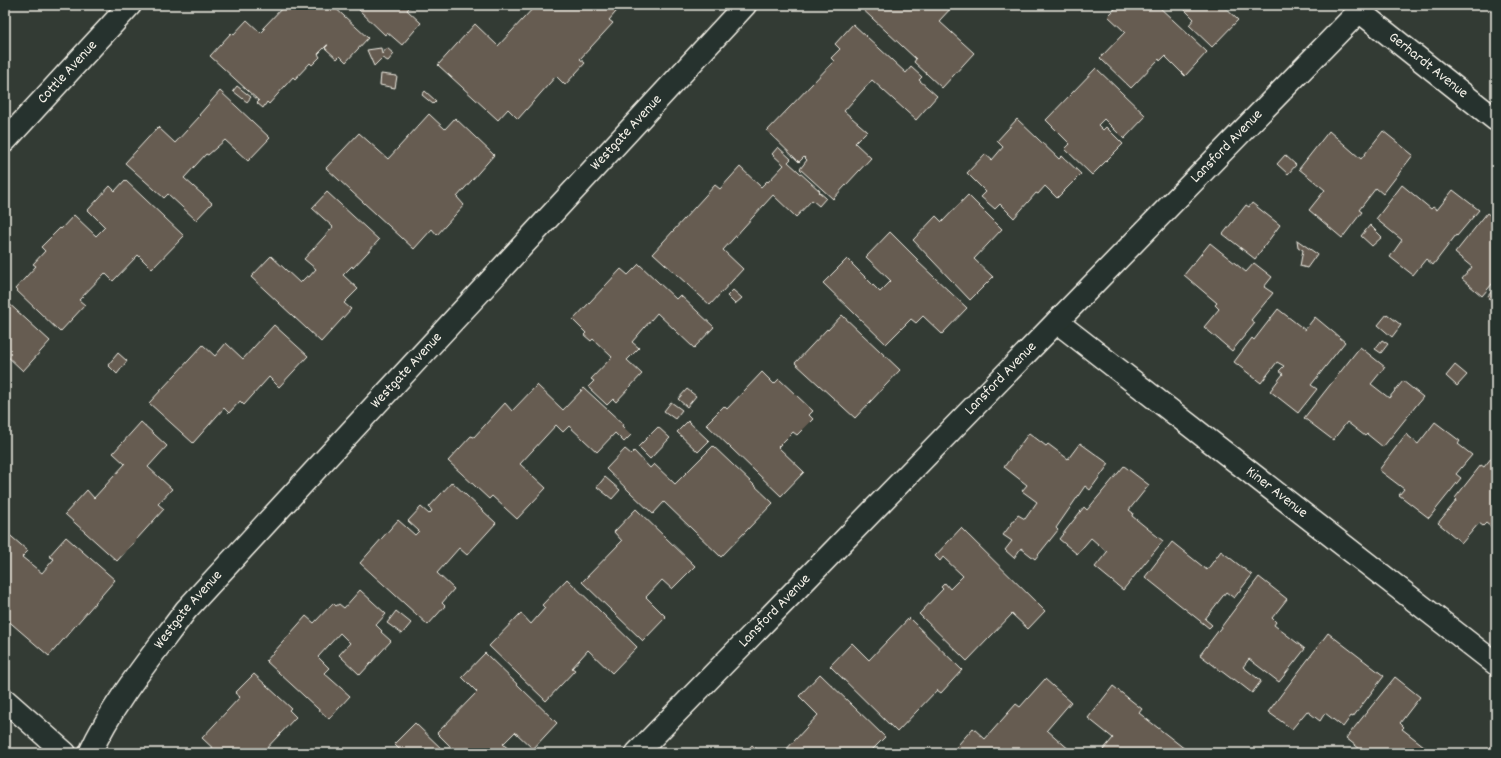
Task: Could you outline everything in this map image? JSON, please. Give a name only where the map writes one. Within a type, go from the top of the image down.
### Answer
[{"type":"street","name":"Cottle Avenue","points":[[5,140],[130,5]]},
{"type":"street","name":"Westgate Avenue","points":[[90,753],[100,731],[129,687],[186,610],[745,5]]},
{"type":"street","name":"Gerhardt Avenue","points":[[1362,8],[1496,120]]},
{"type":"street","name":"Lansford Avenue","points":[[637,753],[1362,8]]},
{"type":"street","name":"Kiner Avenue","points":[[1057,322],[1496,664]]},
{"type":"street","points":[[5,700],[65,753]]},
{"type":"building","points":[[285,5],[332,5],[368,38],[346,62],[340,56],[337,59],[325,48],[327,45],[318,54],[320,57],[312,65],[310,63],[295,79],[293,77],[269,104],[267,102],[263,108],[257,103],[259,101],[210,56],[231,33],[233,35],[247,20],[261,33],[265,29],[263,28]]},
{"type":"building","points":[[364,5],[412,5],[407,10],[421,23],[402,45],[387,32],[385,35],[359,10]]},
{"type":"building","points":[[536,5],[629,5],[625,10],[621,6],[609,20],[613,23],[580,59],[585,63],[565,85],[556,76],[518,119],[508,109],[498,120],[438,65],[475,24],[498,46]]},
{"type":"building","points":[[858,5],[954,5],[939,21],[974,53],[942,88],[914,62],[916,59]]},
{"type":"building","points":[[1119,5],[1157,5],[1207,52],[1185,76],[1165,56],[1160,61],[1159,59],[1131,88],[1100,58],[1125,32],[1108,16]]},
{"type":"building","points":[[1180,5],[1222,5],[1238,20],[1212,47],[1189,25],[1194,19]]},
{"type":"building","points":[[853,24],[906,73],[911,67],[922,77],[919,80],[937,96],[916,120],[872,80],[844,111],[867,131],[855,143],[871,158],[833,199],[800,169],[807,160],[804,157],[799,162],[767,131],[834,61],[831,58],[840,49],[835,44]]},
{"type":"building","points":[[381,48],[382,54],[387,48],[394,54],[388,61],[382,58],[374,66],[367,50]]},
{"type":"building","points":[[1096,68],[1146,116],[1124,139],[1104,119],[1098,125],[1103,130],[1106,127],[1123,144],[1092,175],[1065,149],[1070,144],[1046,120]]},
{"type":"building","points":[[381,74],[397,76],[395,88],[380,85]]},
{"type":"building","points":[[237,86],[251,97],[247,102],[233,91]]},
{"type":"building","points":[[220,91],[270,138],[248,161],[225,140],[208,155],[206,154],[184,178],[212,203],[196,220],[168,194],[164,198],[125,163],[158,127],[175,143],[200,116],[199,115]]},
{"type":"building","points":[[425,91],[436,101],[433,104],[422,95]]},
{"type":"building","points":[[429,114],[445,129],[455,118],[494,155],[457,197],[464,205],[437,235],[432,229],[414,249],[326,168],[359,133],[388,159]]},
{"type":"building","points":[[1017,119],[1059,159],[1062,156],[1081,174],[1057,198],[1045,186],[1038,194],[1036,193],[1014,218],[1000,204],[995,209],[981,197],[986,192],[967,173],[985,154],[992,160],[1003,147],[997,141]]},
{"type":"building","points":[[1329,131],[1361,159],[1383,131],[1413,155],[1383,194],[1376,188],[1359,210],[1362,212],[1342,238],[1309,210],[1325,190],[1299,169]]},
{"type":"building","points":[[778,147],[791,159],[788,162],[826,198],[819,206],[812,200],[796,217],[773,195],[723,250],[743,269],[710,305],[653,253],[715,185],[720,189],[740,167],[761,187],[767,181],[768,182],[784,165],[772,154]]},
{"type":"building","points":[[1285,155],[1296,165],[1288,174],[1277,164]]},
{"type":"building","points":[[125,180],[184,236],[152,269],[138,255],[113,281],[105,273],[79,300],[85,305],[60,332],[15,289],[36,266],[33,264],[45,251],[41,247],[74,215],[96,236],[105,227],[88,210],[110,186],[115,191]]},
{"type":"building","points":[[1402,185],[1431,209],[1433,207],[1437,210],[1453,190],[1479,210],[1457,236],[1456,235],[1433,265],[1426,259],[1413,275],[1390,257],[1402,240],[1376,219]]},
{"type":"building","points":[[327,192],[379,240],[353,268],[352,266],[343,275],[358,289],[344,303],[351,309],[321,342],[251,277],[271,256],[300,283],[307,276],[309,277],[316,269],[304,259],[333,227],[312,208]]},
{"type":"building","points":[[968,195],[1002,229],[974,259],[993,277],[970,300],[913,240],[936,216],[942,222]]},
{"type":"building","points":[[1252,203],[1280,225],[1255,259],[1223,234],[1246,205],[1249,207]]},
{"type":"building","points":[[1487,213],[1496,220],[1496,286],[1493,283],[1482,296],[1462,279],[1472,267],[1455,253]]},
{"type":"building","points":[[1370,225],[1382,237],[1372,246],[1361,236]]},
{"type":"building","points":[[890,232],[918,260],[917,261],[967,308],[942,334],[923,316],[916,323],[911,319],[886,344],[823,283],[847,259],[880,292],[891,281],[866,257]]},
{"type":"building","points":[[1297,240],[1317,254],[1307,268],[1300,266],[1303,250],[1298,247]]},
{"type":"building","points":[[1210,243],[1246,272],[1254,263],[1272,277],[1264,287],[1273,293],[1251,320],[1255,323],[1232,351],[1204,327],[1219,309],[1215,305],[1217,303],[1184,275]]},
{"type":"building","points":[[639,264],[676,299],[680,295],[714,327],[694,348],[657,313],[632,342],[639,348],[627,360],[642,374],[616,402],[613,399],[607,405],[588,387],[594,381],[591,379],[612,357],[593,339],[591,341],[584,335],[586,333],[573,320],[621,269],[628,275]]},
{"type":"building","points":[[733,290],[742,298],[735,304],[727,296]]},
{"type":"building","points":[[1493,290],[1496,292],[1496,305],[1487,297]]},
{"type":"building","points":[[5,300],[50,341],[23,371],[5,354]]},
{"type":"building","points":[[1278,309],[1305,330],[1315,317],[1345,342],[1311,385],[1317,389],[1298,413],[1270,391],[1283,374],[1279,371],[1284,366],[1277,362],[1261,383],[1234,362],[1252,338],[1254,340]]},
{"type":"building","points":[[1387,314],[1401,325],[1392,337],[1378,325]]},
{"type":"building","points":[[842,315],[900,370],[855,418],[795,363]]},
{"type":"building","points":[[274,325],[308,356],[279,387],[269,377],[244,405],[240,401],[229,413],[224,408],[193,443],[149,403],[203,345],[215,356],[226,343],[243,359]]},
{"type":"building","points":[[1382,340],[1388,344],[1381,353],[1375,349]]},
{"type":"building","points":[[1360,347],[1385,367],[1371,384],[1389,398],[1403,381],[1423,397],[1383,447],[1367,434],[1365,436],[1347,422],[1333,440],[1304,418]]},
{"type":"building","points":[[118,353],[127,361],[117,374],[108,365]]},
{"type":"building","points":[[1455,365],[1467,375],[1457,386],[1446,376]]},
{"type":"building","points":[[762,372],[774,384],[779,379],[813,411],[809,415],[813,419],[797,435],[793,432],[778,447],[804,472],[781,496],[706,424],[724,406],[727,409]]},
{"type":"building","points":[[537,385],[563,410],[584,388],[623,424],[622,426],[631,435],[624,442],[615,433],[597,452],[569,426],[563,432],[556,425],[520,464],[546,488],[517,519],[492,496],[489,499],[448,461],[471,436],[474,437],[505,403],[512,411]]},
{"type":"building","points":[[687,389],[696,396],[687,407],[678,399]]},
{"type":"building","points":[[671,402],[682,410],[675,419],[664,411]]},
{"type":"building","points":[[688,421],[709,441],[698,452],[677,432]]},
{"type":"building","points":[[141,422],[167,446],[148,467],[172,489],[158,504],[164,509],[117,561],[65,514],[87,490],[94,498],[125,464],[113,453]]},
{"type":"building","points":[[1435,422],[1460,441],[1458,444],[1472,455],[1456,474],[1461,478],[1429,518],[1399,495],[1404,489],[1379,470],[1406,434],[1418,444]]},
{"type":"building","points":[[658,427],[670,438],[650,459],[638,447]]},
{"type":"building","points":[[1029,433],[1046,446],[1048,444],[1068,459],[1080,443],[1109,464],[1090,490],[1085,486],[1056,528],[1058,530],[1035,559],[1021,548],[1014,558],[1005,550],[1012,541],[1003,535],[1018,515],[1025,519],[1037,502],[1022,491],[1027,485],[1004,467]]},
{"type":"building","points":[[713,446],[773,503],[721,557],[664,502],[653,514],[606,469],[625,449],[631,454],[634,451],[650,468],[654,464],[675,484]]},
{"type":"building","points":[[1496,452],[1496,531],[1486,523],[1483,526],[1479,523],[1462,543],[1438,523],[1457,500],[1455,498],[1481,465],[1484,467]]},
{"type":"building","points":[[1124,466],[1149,485],[1129,510],[1133,513],[1132,516],[1163,541],[1123,590],[1095,567],[1107,552],[1091,538],[1077,554],[1059,539],[1084,507],[1087,510]]},
{"type":"building","points":[[605,477],[620,490],[612,499],[597,487]]},
{"type":"building","points":[[452,482],[496,523],[467,555],[459,548],[437,573],[454,589],[442,603],[445,606],[428,625],[360,563],[398,520],[415,535],[419,531],[408,521],[421,507],[429,514],[432,511],[429,507]]},
{"type":"building","points":[[636,509],[695,566],[672,589],[662,580],[646,597],[666,617],[643,641],[582,582],[622,541],[614,532]]},
{"type":"building","points":[[961,528],[1045,611],[1028,629],[1012,614],[967,661],[919,614],[943,589],[941,587],[945,583],[950,589],[963,576],[943,557],[940,561],[935,556]]},
{"type":"building","points":[[5,531],[28,551],[22,557],[42,573],[54,559],[49,556],[66,537],[115,580],[49,656],[5,618]]},
{"type":"building","points":[[1172,542],[1207,570],[1221,551],[1252,575],[1234,598],[1226,592],[1205,619],[1212,625],[1209,628],[1145,577]]},
{"type":"building","points":[[1259,577],[1287,599],[1272,618],[1276,622],[1274,625],[1305,649],[1279,682],[1249,659],[1243,667],[1261,681],[1252,693],[1200,655]]},
{"type":"building","points":[[567,579],[637,647],[612,673],[588,650],[572,668],[575,670],[546,701],[489,646],[521,613],[531,624],[545,608],[542,605]]},
{"type":"building","points":[[360,590],[386,614],[376,625],[391,641],[360,675],[339,655],[350,643],[340,633],[318,657],[329,668],[324,673],[350,696],[329,719],[266,661],[306,616],[314,623],[333,603],[336,606],[339,604],[344,608]]},
{"type":"building","points":[[396,611],[411,623],[402,634],[387,623]]},
{"type":"building","points":[[909,618],[962,670],[941,693],[937,690],[897,732],[830,666],[852,643],[869,660]]},
{"type":"building","points":[[1328,633],[1384,676],[1353,717],[1351,716],[1343,727],[1325,713],[1320,721],[1307,711],[1292,729],[1268,712]]},
{"type":"building","points":[[485,653],[557,723],[533,749],[515,732],[503,744],[513,753],[457,753],[437,733],[477,692],[462,677]]},
{"type":"building","points":[[254,674],[291,708],[289,710],[296,717],[262,753],[218,753],[202,738],[240,697],[235,693]]},
{"type":"building","points":[[820,674],[885,737],[869,753],[783,753],[818,715],[799,696]]},
{"type":"building","points":[[1395,677],[1420,697],[1400,723],[1404,727],[1402,729],[1433,753],[1365,753],[1346,738]]},
{"type":"building","points":[[1045,679],[1071,702],[1047,730],[1071,751],[1069,753],[951,753],[973,728],[985,739],[1016,704],[1020,707]]},
{"type":"building","points":[[1113,686],[1142,709],[1139,713],[1190,753],[1106,753],[1103,750],[1113,738],[1088,718]]},
{"type":"building","points":[[415,723],[446,753],[403,753],[394,744]]},
{"type":"building","points":[[752,745],[761,753],[745,753]]}]
